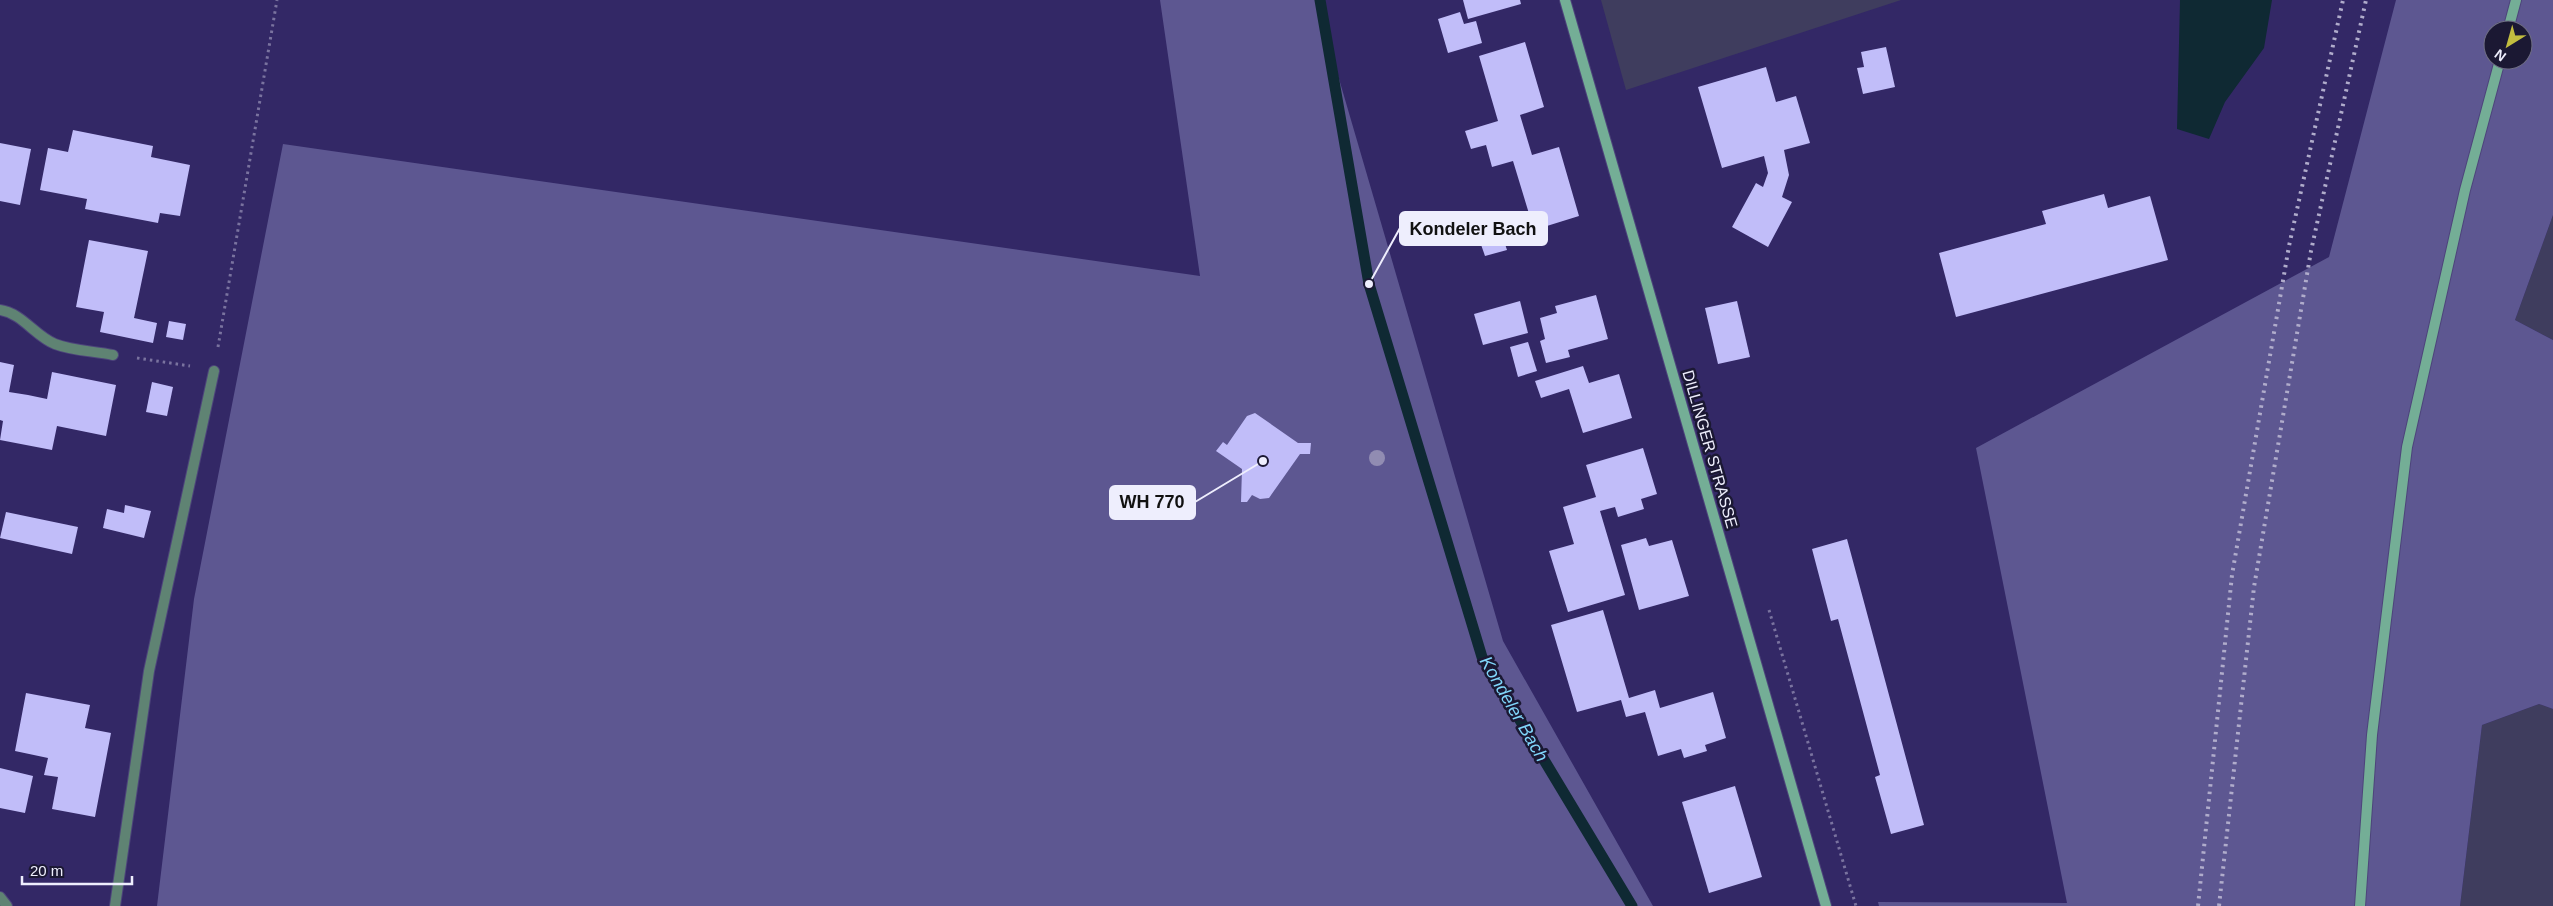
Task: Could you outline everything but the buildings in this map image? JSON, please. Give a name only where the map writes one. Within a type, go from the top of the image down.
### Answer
[{"type":"street","name":"DILLINGER STRASSE","points":[[1565,0],[1826,906]]},
{"type":"street","points":[[2511,20],[2516,0]]},
{"type":"street","points":[[2360,906],[2372,734],[2407,447],[2465,190],[2497,70]]},
{"type":"street","points":[[0,310],[10,311],[42,336],[56,344],[113,354]]},
{"type":"street","points":[[115,906],[149,671],[214,371]]},
{"type":"street","points":[[0,897],[8,906]]},
{"type":"path","points":[[113,354],[182,364],[214,371],[277,0]]},
{"type":"shaded area","points":[[1160,0],[1316,0],[1503,641],[1653,906],[157,906],[194,599],[283,144],[1200,276]]},
{"type":"shaded area","points":[[1601,0],[1901,0],[1626,90]]},
{"type":"shaded area","points":[[2396,0],[2553,0],[2553,215],[2515,320],[2553,340],[2553,709],[2539,704],[2482,725],[2460,906],[1879,906],[1878,902],[2067,903],[1976,448],[2329,257]]},
{"type":"shaded area","points":[[2553,215],[2553,340],[2515,320]]},
{"type":"shaded area","points":[[2539,704],[2553,709],[2553,906],[2460,906],[2482,725]]},
{"type":"water","points":[[2180,0],[2272,0],[2264,48],[2225,102],[2209,139],[2177,129]]},
{"type":"waterway","name":"Kondeler Bach","points":[[1320,0],[1369,284],[1482,657],[1632,906]]},
{"type":"railway","points":[[2198,906],[2232,575],[2289,246],[2343,0]]},
{"type":"railway","points":[[2219,906],[2254,587],[2311,251],[2366,0]]},
{"type":"place","name":"Kondeler Bach","points":[[1369,284]]},
{"type":"place","name":"WH 770","points":[[1263,461]]}]
